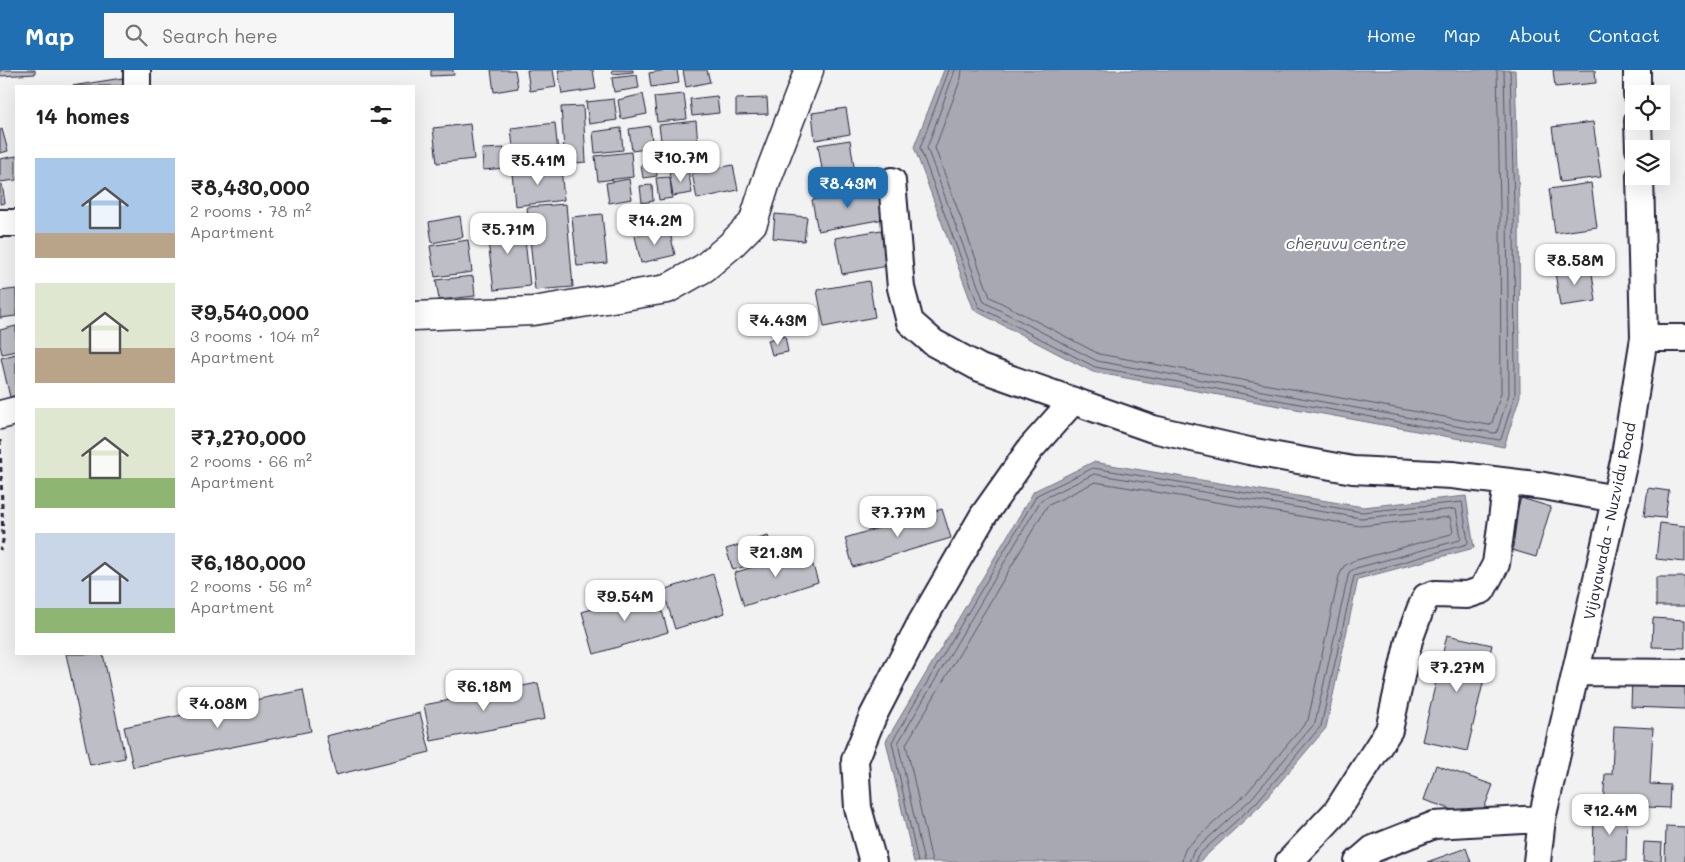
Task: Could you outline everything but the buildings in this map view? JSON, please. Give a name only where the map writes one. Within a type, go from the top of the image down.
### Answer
[{"type":"main road","points":[[415,316],[533,311],[638,294],[667,289],[704,268],[753,223],[769,172],[809,70]]},
{"type":"main road","points":[[0,415],[15,411]]},
{"type":"street","points":[[137,70],[137,85]]},
{"type":"street","points":[[1637,70],[1638,85]]},
{"type":"street","points":[[892,181],[902,288],[910,322],[934,343],[980,368],[1153,429],[1250,451],[1353,470],[1452,475],[1544,486],[1616,499]]},
{"type":"street","name":"Vijayawada - Nuzvidu Road","points":[[1537,862],[1542,819],[1624,461],[1644,338],[1640,185]]},
{"type":"street","points":[[0,223],[15,222]]},
{"type":"street","points":[[1644,338],[1685,338]]},
{"type":"street","points":[[873,862],[858,808],[856,760],[873,716],[921,623],[983,516],[1030,448],[1072,402]]},
{"type":"street","points":[[1289,862],[1337,811],[1389,730],[1409,640],[1426,598],[1435,594],[1467,595],[1482,590],[1496,564],[1507,482]]},
{"type":"street","points":[[1577,672],[1685,673]]},
{"type":"street","points":[[1358,862],[1373,849],[1434,825],[1542,819]]},
{"type":"path","points":[[0,440],[3,541],[0,550]]},
{"type":"water","name":"cheruvu centre","points":[[944,70],[1515,70],[1519,206],[1520,396],[1504,447],[1093,372],[974,310],[914,147]]},
{"type":"water","points":[[1093,462],[1363,507],[1466,496],[1474,548],[1358,579],[1326,728],[1259,807],[1199,862],[914,862],[886,741],[1034,491]]}]
